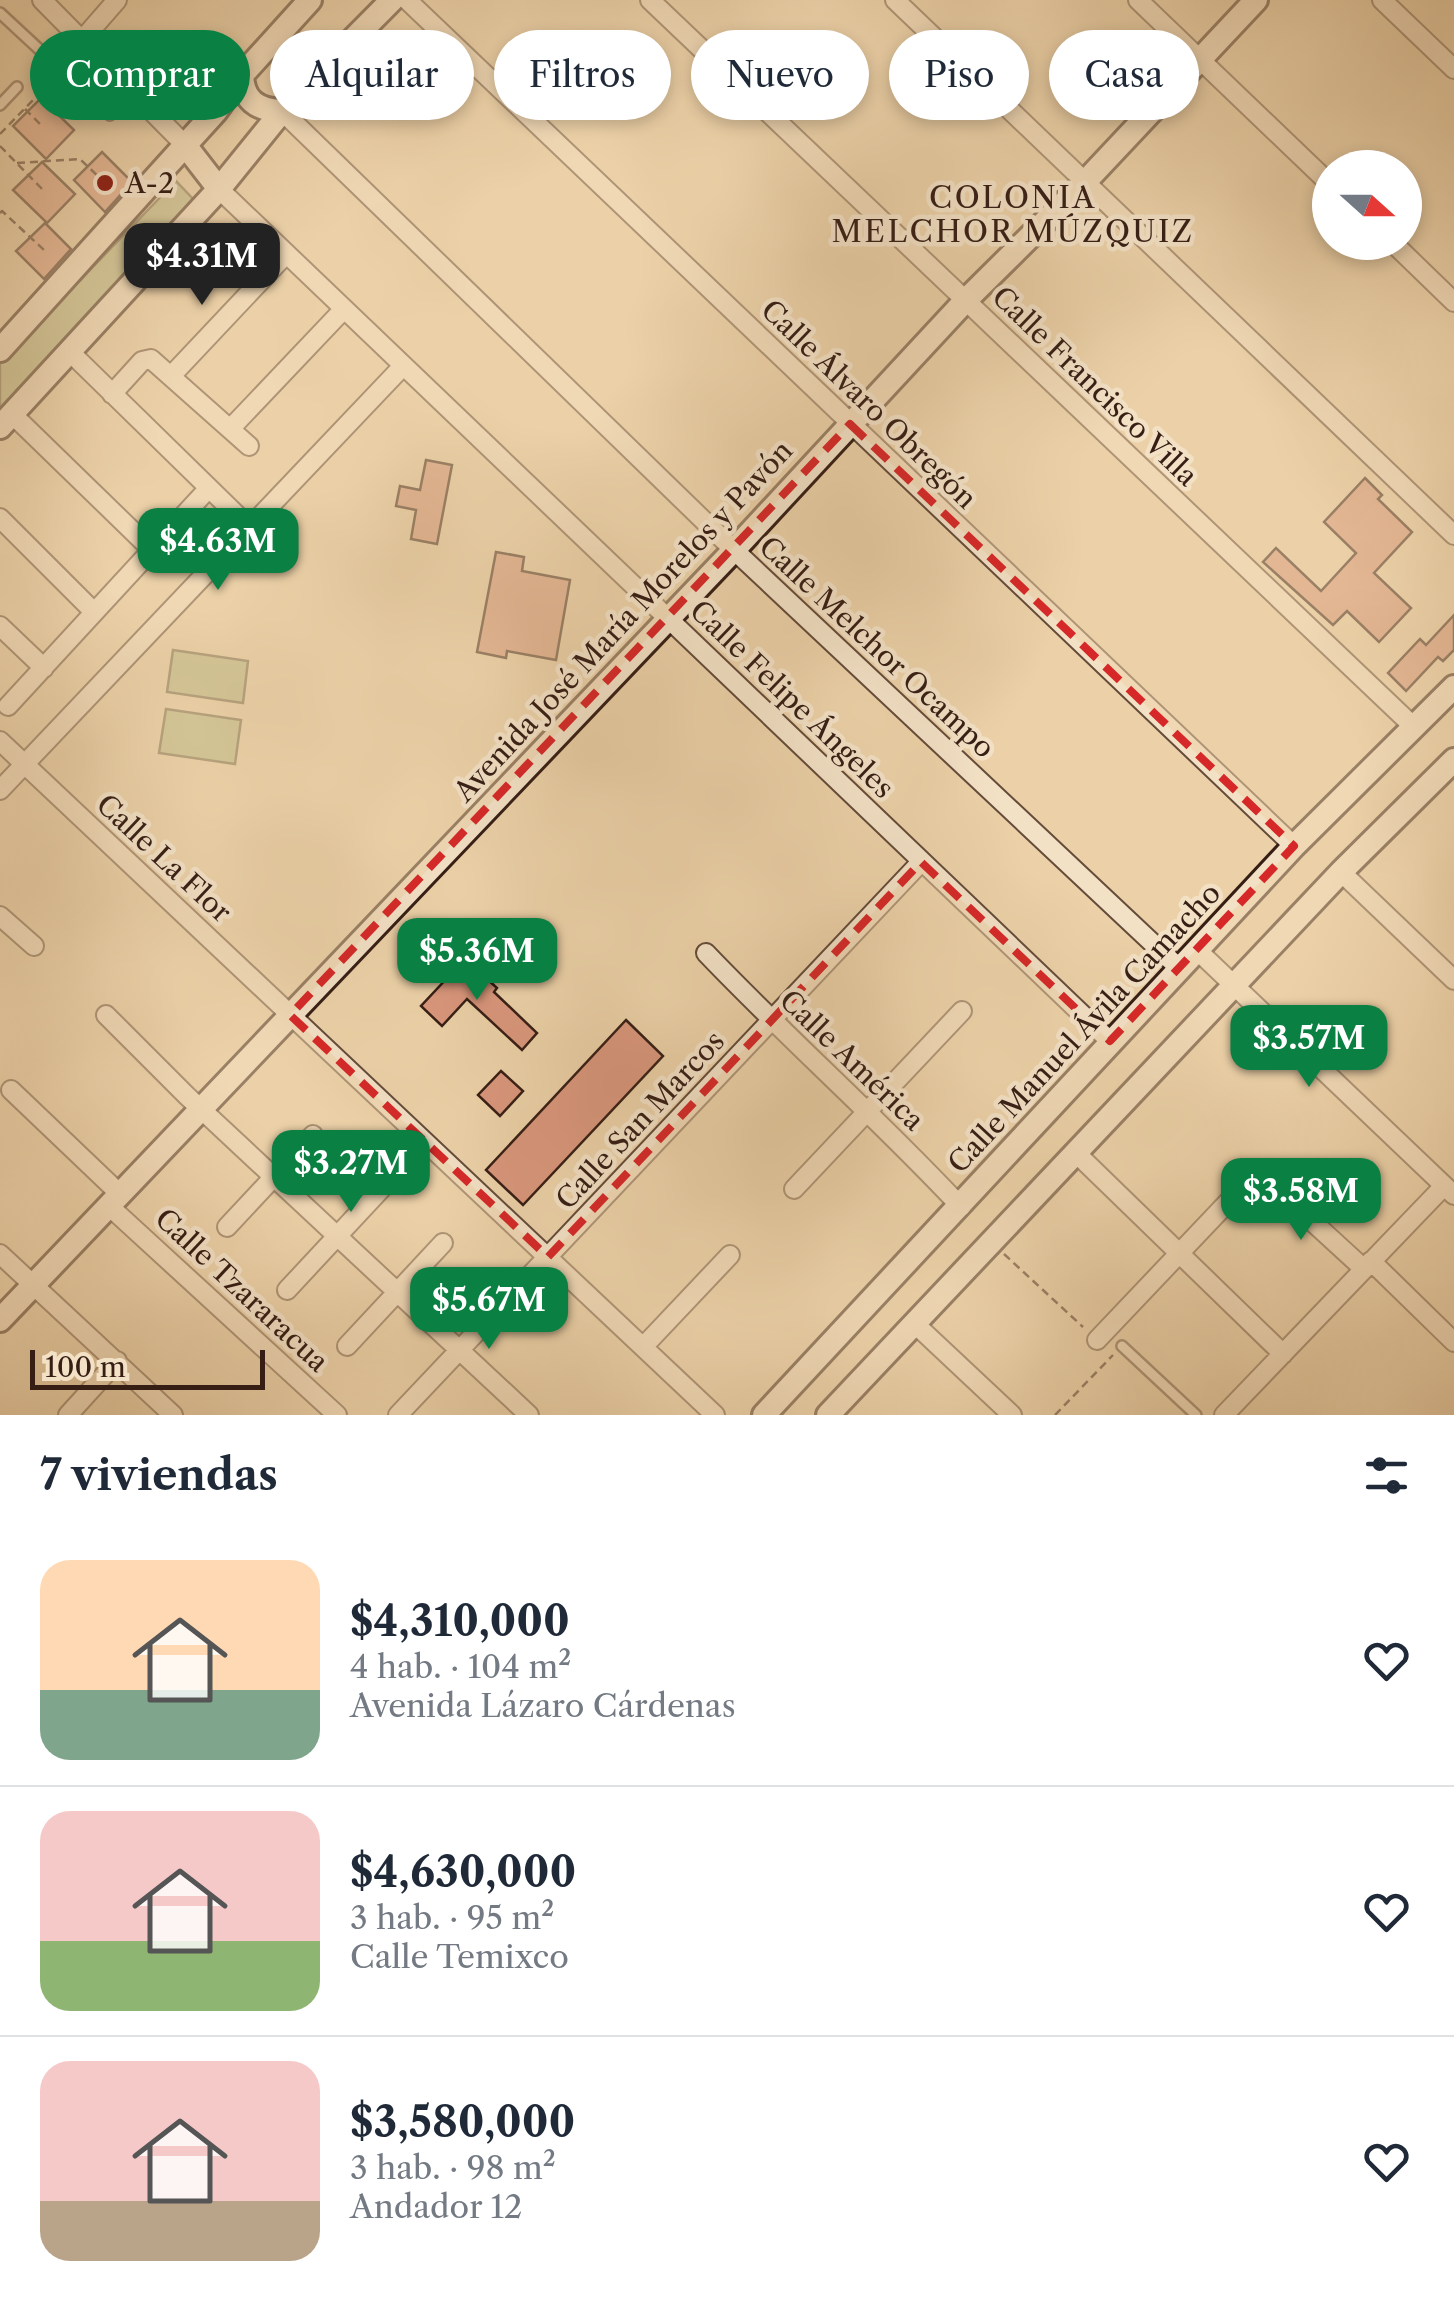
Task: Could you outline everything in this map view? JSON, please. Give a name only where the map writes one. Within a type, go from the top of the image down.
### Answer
[{"type":"street","points":[[42,0],[74,30]]},
{"type":"street","points":[[91,30],[116,0]]},
{"type":"street","points":[[250,66],[310,0]]},
{"type":"street","points":[[362,30],[392,0]]},
{"type":"street","name":"Calle Álvaro Obregón","points":[[407,0],[1294,846]]},
{"type":"street","name":"Calle Francisco Villa","points":[[650,0],[1415,728]]},
{"type":"street","points":[[895,0],[1454,534]]},
{"type":"street","points":[[1138,0],[1312,167]]},
{"type":"street","name":"Avenida José María Morelos y Pavón","points":[[0,1320],[734,550],[965,301],[1085,182],[1256,0]]},
{"type":"street","points":[[1382,0],[1454,70]]},
{"type":"street","points":[[162,120],[219,189]]},
{"type":"street","points":[[0,350],[206,120]]},
{"type":"street","points":[[152,549],[6,421],[219,189],[275,120]]},
{"type":"street","name":"Calle Melchor Ocampo","points":[[291,120],[734,550],[1179,968]]},
{"type":"street","name":"Calle Felipe Ángeles","points":[[219,189],[1110,1041]]},
{"type":"street","points":[[171,376],[286,254]]},
{"type":"street","points":[[1411,260],[1454,302]]},
{"type":"street","points":[[230,429],[342,310]]},
{"type":"street","points":[[70,352],[248,526]]},
{"type":"street","points":[[112,394],[145,359],[154,360],[248,446]]},
{"type":"street","points":[[0,790],[403,366]]},
{"type":"street","points":[[8,706],[208,489]]},
{"type":"street","points":[[0,518],[94,612]]},
{"type":"street","points":[[0,626],[44,668]]},
{"type":"street","name":"Calle Manuel Ávila Camacho","points":[[764,1415],[1294,846],[1454,687]]},
{"type":"street","name":"Calle La Flor","points":[[0,741],[715,1415]]},
{"type":"street","points":[[828,1415],[1341,872],[1453,763]]},
{"type":"street","name":"Calle San Marcos","points":[[398,1415],[921,862]]},
{"type":"street","points":[[1341,872],[1454,980]]},
{"type":"street","points":[[0,916],[34,946]]},
{"type":"street","points":[[1197,950],[1449,1190],[1368,1265],[1224,1415]]},
{"type":"street","name":"Calle América","points":[[706,953],[961,1206]]},
{"type":"street","points":[[794,1189],[962,1011]]},
{"type":"street","points":[[106,1015],[529,1415]]},
{"type":"street","name":"Calle Tzararacua","points":[[10,1090],[114,1200],[337,1415]]},
{"type":"street","points":[[228,1228],[313,1134]]},
{"type":"street","points":[[1075,1152],[1283,1354]]},
{"type":"street","points":[[1097,1340],[1247,1182],[1258,1178],[1268,1181],[1428,1315],[1454,1342]]},
{"type":"street","points":[[287,1290],[382,1188]]},
{"type":"street","points":[[346,1346],[443,1243]]},
{"type":"street","points":[[0,1254],[173,1415]]},
{"type":"street","points":[[643,1347],[730,1256]]},
{"type":"street","points":[[914,1323],[1012,1415]]},
{"type":"street","points":[[68,1415],[117,1362]]},
{"type":"lane","points":[[0,13],[30,41]]},
{"type":"lane","points":[[0,105],[16,87]]},
{"type":"lane","points":[[1122,1346],[1196,1415]]},
{"type":"path","points":[[0,134],[30,104]]},
{"type":"path","points":[[25,109],[41,125]]},
{"type":"path","points":[[0,146],[42,189]]},
{"type":"path","points":[[17,163],[80,159],[102,180]]},
{"type":"path","points":[[0,213],[44,250]]},
{"type":"path","points":[[991,1242],[1113,1355]]},
{"type":"path","points":[[1055,1415],[1122,1346]]},
{"type":"highlighted area","points":[[850,424],[1294,846],[1110,1041],[921,862],[548,1257],[290,1015]]},
{"type":"green space","points":[[176,181],[195,201],[0,409],[0,363]]},
{"type":"green space","points":[[173,650],[248,661],[243,703],[167,692]]},
{"type":"green space","points":[[166,709],[241,720],[235,764],[159,753]]},
{"type":"building","points":[[30,109],[30,120],[64,120],[74,130],[46,159],[13,126]]},
{"type":"building","name":"A-2","points":[[102,152],[132,182],[105,212],[74,180]]},
{"type":"building","points":[[42,162],[75,194],[47,223],[13,190]]},
{"type":"building","points":[[45,223],[71,249],[44,279],[16,251]]},
{"type":"building","points":[[426,460],[452,465],[437,544],[411,539],[416,510],[396,506],[400,486],[420,490]]},
{"type":"building","points":[[1365,478],[1382,495],[1378,499],[1412,532],[1374,573],[1411,608],[1379,642],[1347,611],[1333,625],[1263,562],[1276,548],[1321,591],[1356,553],[1324,522]]},
{"type":"building","points":[[496,552],[524,557],[522,571],[570,580],[556,660],[507,651],[506,658],[477,652]]},
{"type":"building","points":[[1454,615],[1454,650],[1443,661],[1438,657],[1406,691],[1388,673],[1420,639],[1426,645]]},
{"type":"building","points":[[465,959],[537,1033],[522,1050],[467,999],[442,1026],[421,1006]]},
{"type":"building","points":[[626,1020],[663,1056],[523,1205],[486,1170]]},
{"type":"building","points":[[501,1071],[523,1091],[500,1116],[478,1095]]},
{"type":"place","name":"A-2","points":[[105,183]]},
{"type":"district","name":"COLONIA MELCHOR MÚZQUIZ","points":[[1013,214]]}]
